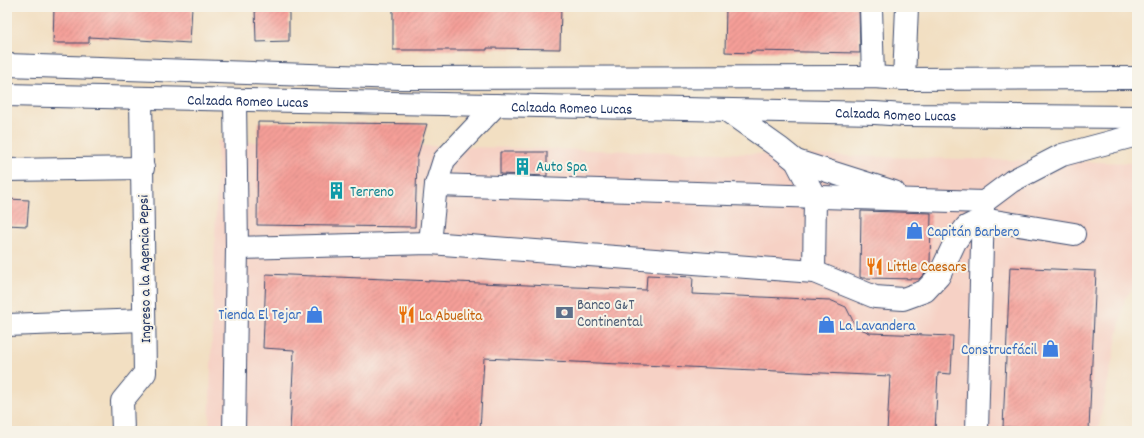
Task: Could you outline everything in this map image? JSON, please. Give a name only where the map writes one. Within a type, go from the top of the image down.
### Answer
[{"type":"street","points":[[872,7],[873,77]]},
{"type":"street","points":[[904,79],[907,7]]},
{"type":"street","name":"Calzada Romeo Lucas","points":[[7,65],[401,78],[1137,78]]},
{"type":"street","name":"Calzada Romeo Lucas","points":[[7,95],[235,101],[1137,117]]},
{"type":"street","name":"Ingreso a la Agencia Pepsi","points":[[123,431],[122,401],[145,373],[141,98]]},
{"type":"street","points":[[234,431],[237,248],[235,101]]},
{"type":"street","points":[[430,243],[436,185],[444,160],[496,105]]},
{"type":"street","points":[[726,110],[796,161],[921,200]]},
{"type":"street","points":[[237,248],[430,243],[814,272],[875,297],[903,299],[925,291],[939,276],[955,242],[966,227],[1012,181],[1062,155],[1137,135]]},
{"type":"street","points":[[796,161],[815,196],[814,272]]},
{"type":"street","points":[[7,170],[143,168]]},
{"type":"street","points":[[436,185],[921,200],[983,210],[1074,234]]},
{"type":"street","points":[[977,431],[983,210]]},
{"type":"street","points":[[7,325],[144,320]]},
{"type":"shaded area","points":[[218,141],[1137,163],[1137,284],[1125,298],[1098,431],[209,431]]},
{"type":"building","points":[[54,7],[192,7],[190,43],[89,37],[89,43],[53,43]]},
{"type":"building","points":[[255,7],[289,7],[289,41],[256,42]]},
{"type":"building","points":[[393,7],[561,7],[560,49],[487,48],[487,50],[393,50]]},
{"type":"building","points":[[726,7],[859,7],[860,53],[725,52]]},
{"type":"building","name":"Terreno","points":[[258,122],[427,124],[417,158],[415,227],[257,225]]},
{"type":"building","name":"Auto Spa","points":[[500,152],[547,152],[547,176],[500,174]]},
{"type":"building","points":[[7,199],[29,200],[27,226],[7,225]]},
{"type":"building","points":[[861,211],[931,213],[930,265],[929,269],[919,279],[860,277]]},
{"type":"building","name":"Construcfácil","points":[[1010,267],[1096,271],[1089,430],[1003,427]]},
{"type":"building","points":[[266,274],[646,290],[647,275],[693,277],[692,294],[830,300],[846,307],[856,327],[870,333],[953,336],[951,374],[938,373],[935,431],[887,431],[890,376],[484,358],[480,431],[290,431],[294,350],[263,348]]},
{"type":"place","name":"Auto Spa","points":[[523,166]]},
{"type":"place","name":"Terreno","points":[[337,191]]},
{"type":"place","name":"Capitán Barbero","points":[[914,231]]},
{"type":"place","name":"Little Caesars","points":[[874,266]]},
{"type":"place","name":"Banco G&T Continental","points":[[564,313]]},
{"type":"place","name":"Tienda El Tejar","points":[[314,314]]},
{"type":"place","name":"La Abuelita","points":[[406,315]]},
{"type":"place","name":"La Lavandera","points":[[826,325]]},
{"type":"place","name":"Construcfácil","points":[[1050,349]]}]
